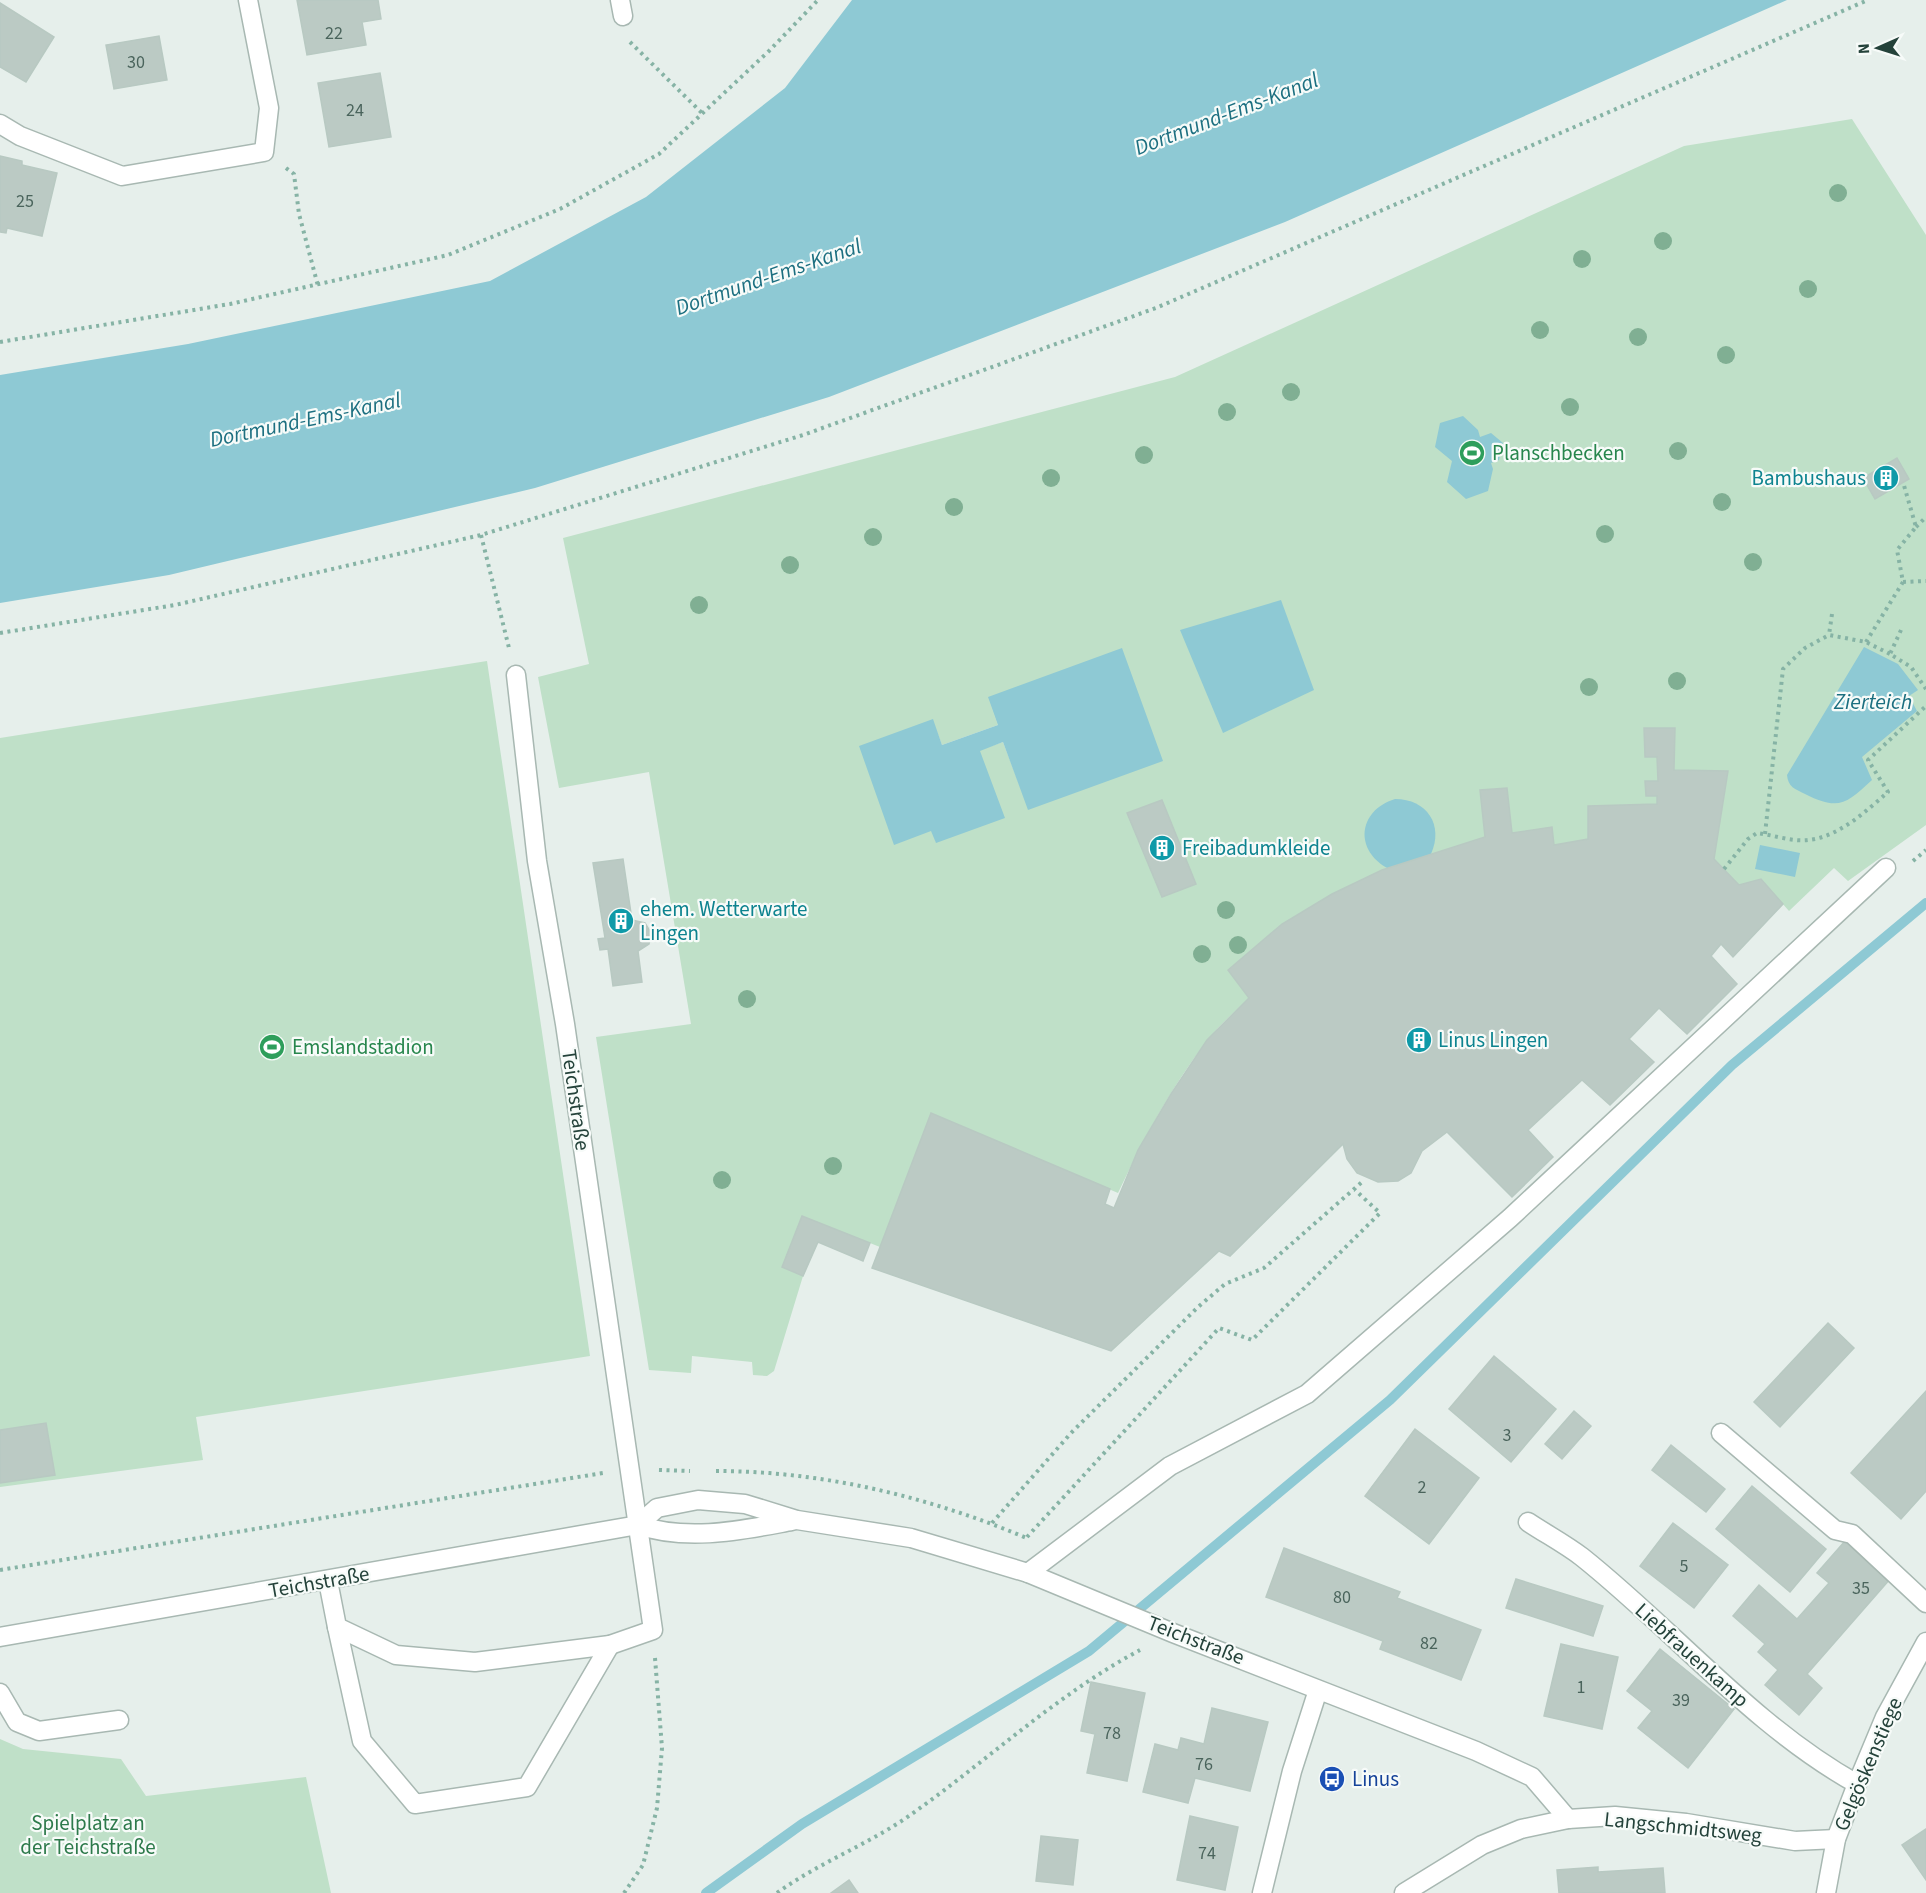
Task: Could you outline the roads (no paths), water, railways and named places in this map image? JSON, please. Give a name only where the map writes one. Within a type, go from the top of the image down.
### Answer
[{"type":"street","points":[[0,124],[20,136],[122,176],[264,152],[269,108],[248,0]]},
{"type":"street","name":"Teichstraße","points":[[516,675],[537,861],[566,1024],[638,1525]]},
{"type":"street","points":[[1028,1574],[1170,1466],[1307,1394],[1510,1218],[1886,868]]},
{"type":"street","points":[[1721,1433],[1835,1530],[1852,1534],[1926,1603]]},
{"type":"street","name":"Teichstraße","points":[[638,1525],[657,1508],[698,1500],[745,1504],[797,1520],[911,1538],[1028,1574],[1476,1751],[1532,1777],[1568,1819]]},
{"type":"street","name":"Teichstraße","points":[[0,1637],[638,1525],[660,1533],[701,1534],[742,1530],[797,1520]]},
{"type":"street","name":"Liebfrauenkamp","points":[[1528,1522],[1581,1557],[1754,1709],[1824,1766],[1857,1784]]},
{"type":"street","points":[[337,1627],[396,1654],[475,1662],[610,1645],[652,1630],[638,1525]]},
{"type":"street","points":[[327,1581],[362,1741],[415,1804],[527,1787],[610,1645]]},
{"type":"street","name":"Gelgöskenstiege","points":[[1826,1893],[1836,1839],[1857,1784],[1885,1717],[1926,1642]]},
{"type":"street","points":[[1262,1893],[1292,1771],[1318,1690]]},
{"type":"street","points":[[0,1693],[17,1722],[39,1731],[119,1720]]},
{"type":"street","name":"Langschmidtsweg","points":[[1404,1893],[1482,1845],[1521,1829],[1568,1819],[1615,1816],[1686,1823],[1795,1841],[1836,1839]]},
{"type":"water","name":"Dortmund-Ems-Kanal","points":[[852,0],[1787,0],[1285,222],[829,397],[535,488],[169,575],[0,603],[0,375],[188,344],[490,281],[646,197],[785,88]]},
{"type":"water","name":"Planschbecken","points":[[1463,416],[1478,430],[1480,437],[1491,433],[1503,443],[1499,460],[1491,463],[1493,469],[1488,491],[1466,499],[1447,482],[1452,461],[1435,447],[1440,423]]},
{"type":"water","points":[[1281,600],[1314,690],[1223,733],[1180,630]]},
{"type":"water","name":"Zierteich","points":[[1864,647],[1898,664],[1918,690],[1909,696],[1917,711],[1862,757],[1872,780],[1855,795],[1842,802],[1826,802],[1795,789],[1790,785],[1787,775]]},
{"type":"water","points":[[1122,648],[1163,761],[1028,810],[1003,742],[980,751],[1005,818],[936,843],[931,831],[894,845],[859,746],[933,719],[942,745],[998,725],[988,697]]},
{"type":"water","points":[[1395,799],[1406,800],[1424,809],[1434,824],[1435,833],[1431,854],[1389,869],[1370,852],[1365,842],[1365,832],[1367,822],[1373,812]]},
{"type":"water","points":[[1760,845],[1800,853],[1795,877],[1755,869]]},
{"type":"waterway","points":[[706,1893],[802,1824],[1089,1651],[1390,1400],[1732,1065],[1926,903]]},
{"type":"place","name":"Planschbecken","points":[[1472,453]]},
{"type":"place","name":"Bambushaus","points":[[1886,478]]},
{"type":"place","name":"Freibadumkleide","points":[[1162,848]]},
{"type":"place","name":"ehem. Wetterwarte Lingen","points":[[621,921]]},
{"type":"place","name":"Linus Lingen","points":[[1419,1040]]},
{"type":"place","name":"Emslandstadion","points":[[272,1047]]},
{"type":"place","name":"Linus","points":[[1332,1779]]},
{"type":"park label","name":"Spielplatz an der Teichstraße","points":[[88,1835]]}]
